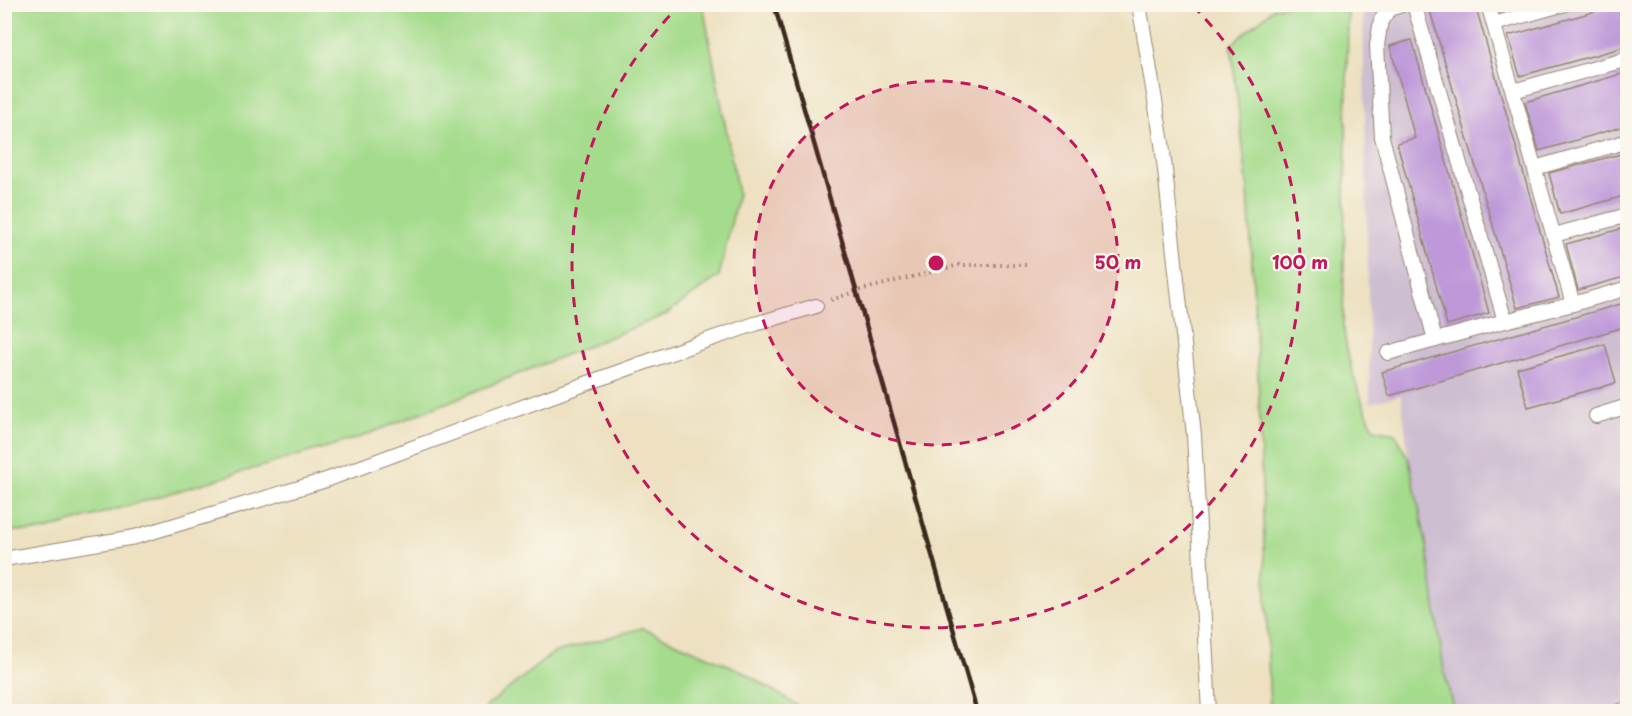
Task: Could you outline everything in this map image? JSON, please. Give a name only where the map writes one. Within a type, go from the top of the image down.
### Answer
[{"type":"lane","points":[[1139,4],[1162,143],[1194,435],[1209,711]]},
{"type":"lane","points":[[1404,4],[1390,9],[1381,20],[1377,45],[1382,137],[1435,340]]},
{"type":"lane","points":[[1414,4],[1505,321]]},
{"type":"lane","points":[[1488,4],[1573,304]]},
{"type":"lane","points":[[1494,24],[1565,4]]},
{"type":"lane","points":[[1513,91],[1628,59]]},
{"type":"lane","points":[[1535,168],[1628,141]]},
{"type":"lane","points":[[1554,236],[1628,215]]},
{"type":"lane","points":[[1388,353],[1628,288]]},
{"type":"lane","points":[[4,559],[135,537],[326,480],[696,344],[816,306]]},
{"type":"lane","points":[[1596,416],[1628,406]]},
{"type":"lane","points":[[1618,711],[1628,709]]},
{"type":"path","points":[[816,306],[856,291],[959,265],[1029,265]]},
{"type":"shaded area","points":[[1363,5],[1627,5],[1627,711],[1454,711],[1444,671],[1427,547],[1409,460],[1401,395],[1370,403]]},
{"type":"green space","points":[[1292,4],[1325,5],[1348,13],[1343,326],[1354,379],[1374,429],[1395,433],[1409,460],[1427,547],[1444,671],[1454,711],[1270,711],[1258,374],[1248,190],[1231,45],[1274,8]]},
{"type":"green space","points":[[4,5],[703,5],[738,194],[719,276],[665,315],[361,437],[42,531],[5,531]]},
{"type":"green space","points":[[642,628],[742,671],[806,711],[483,711],[553,653]]},
{"type":"building","points":[[1428,4],[1475,4],[1559,297],[1517,308]]},
{"type":"building","points":[[1621,4],[1628,4],[1628,46],[1520,76],[1508,36]]},
{"type":"building","points":[[1412,40],[1489,313],[1447,325],[1397,143],[1415,138],[1390,46]]},
{"type":"building","points":[[1628,72],[1628,125],[1539,151],[1525,102]]},
{"type":"building","points":[[1628,152],[1628,195],[1560,214],[1549,173]]},
{"type":"building","points":[[1628,227],[1628,276],[1578,290],[1566,244]]},
{"type":"building","points":[[1628,302],[1628,326],[1389,396],[1382,372]]},
{"type":"building","points":[[1605,344],[1616,383],[1528,407],[1517,368]]},
{"type":"railway","points":[[774,4],[977,712]]}]
